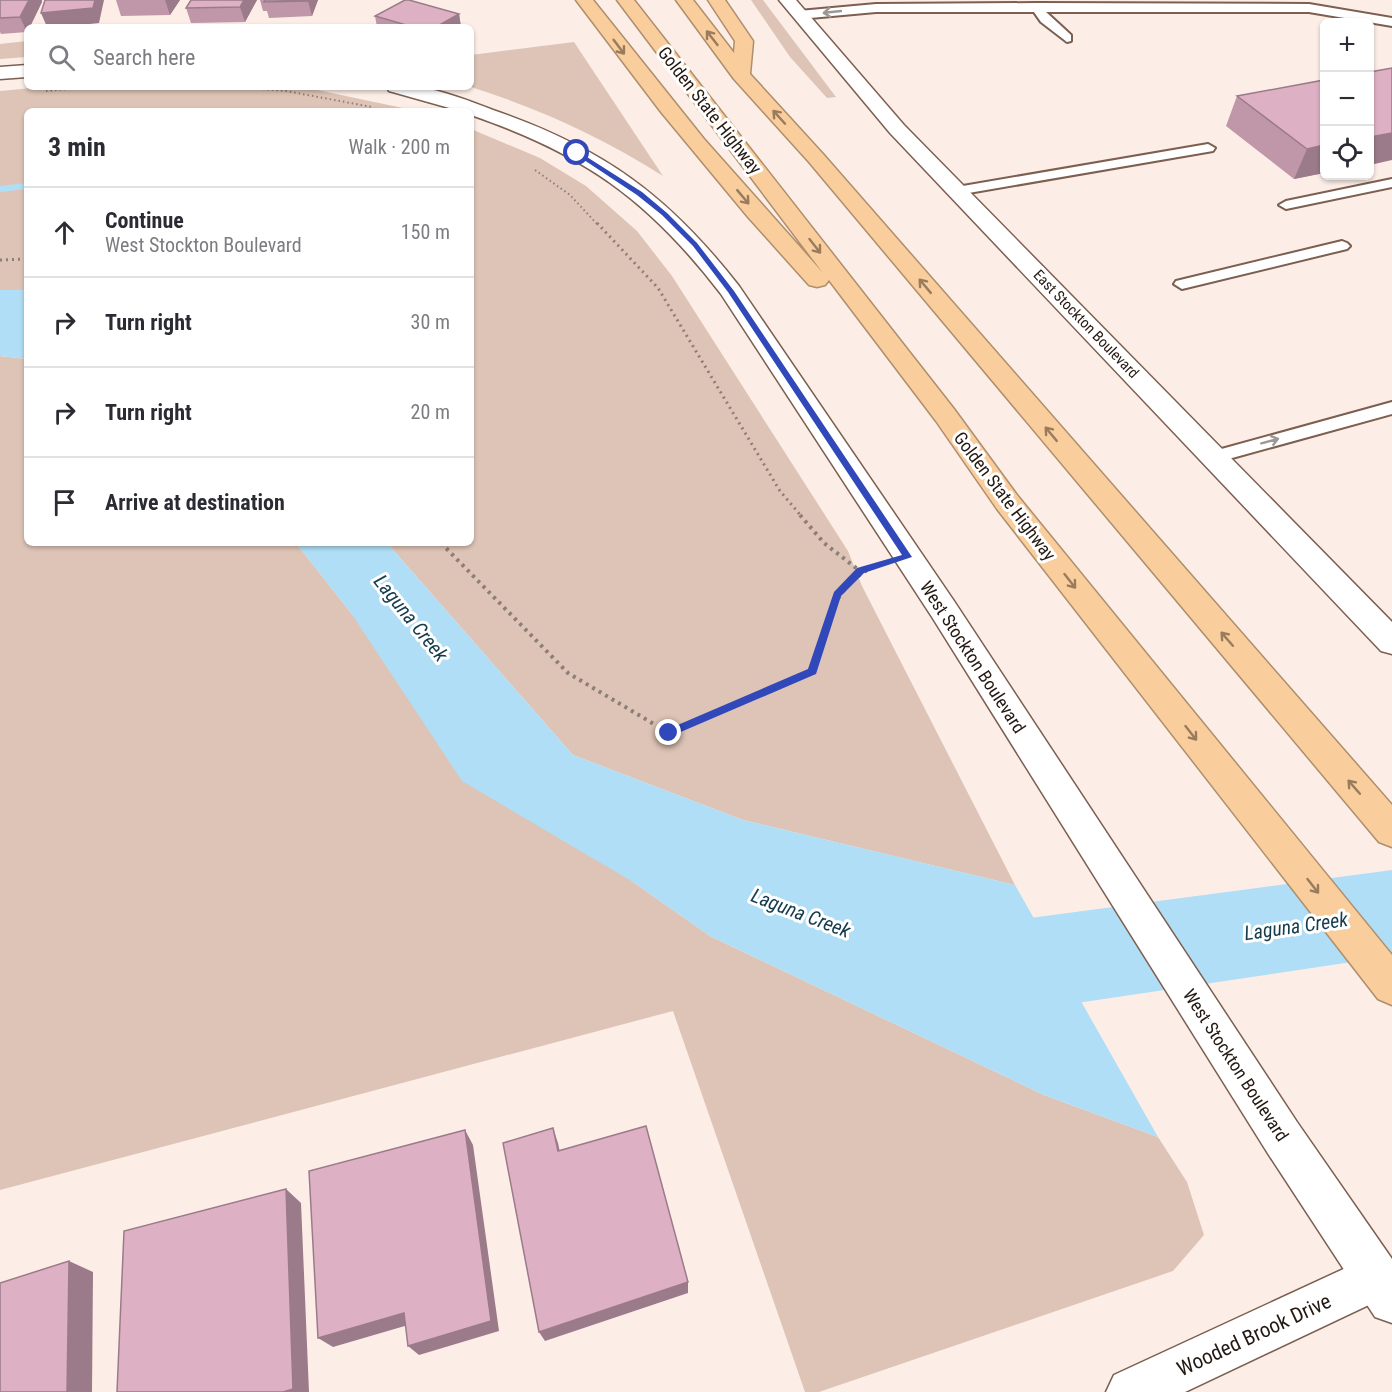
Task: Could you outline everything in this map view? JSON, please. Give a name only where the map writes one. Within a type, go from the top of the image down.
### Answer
[{"type":"highway","points":[[584,0],[654,93],[772,232],[945,416]]},
{"type":"highway","name":"Golden State Highway","points":[[625,0],[945,416],[1007,502],[1392,986]]},
{"type":"highway","points":[[684,0],[741,75],[816,158],[1392,831]]},
{"type":"highway","points":[[716,0],[744,41],[741,75]]},
{"type":"street","name":"East Stockton Boulevard","points":[[793,8],[890,120],[957,191],[1392,642]]},
{"type":"street","points":[[0,73],[24,71]]},
{"type":"street","name":"West Stockton Boulevard","points":[[407,90],[471,108]]},
{"type":"street","name":"West Stockton Boulevard","points":[[474,109],[540,134],[613,174],[664,214],[695,245],[731,291],[908,557],[1282,1137],[1384,1289]]},
{"type":"street","name":"Wooded Brook Drive","points":[[1131,1392],[1384,1289]]},
{"type":"lane","points":[[1037,7],[1046,20],[1067,38]]},
{"type":"lane","points":[[793,8],[1309,8],[1392,22]]},
{"type":"lane","points":[[957,191],[1208,148]]},
{"type":"lane","points":[[1286,206],[1392,183]]},
{"type":"lane","points":[[1182,284],[1342,246]]},
{"type":"lane","points":[[1214,456],[1392,408]]},
{"type":"path","points":[[274,90],[377,108]]},
{"type":"path","points":[[526,164],[570,195],[658,288],[780,491],[824,543],[860,571]]},
{"type":"path","points":[[0,260],[24,259]]},
{"type":"path","points":[[444,546],[568,673],[669,733],[812,671],[837,594],[860,571],[908,557]]},
{"type":"shaded area","points":[[751,0],[763,0],[836,97],[827,98],[790,57]]},
{"type":"shaded area","points":[[24,41],[24,57],[0,59],[0,44]]},
{"type":"shaded area","points":[[574,42],[663,176],[570,125],[474,88],[474,55]]},
{"type":"shaded area","points":[[24,89],[317,90],[403,108],[24,108],[24,290],[0,290],[0,91]]},
{"type":"shaded area","points":[[474,130],[540,158],[586,186],[637,231],[672,276],[848,551],[862,586],[1015,885],[743,820],[573,755],[390,546],[474,546]]},
{"type":"shaded area","points":[[0,356],[24,359],[24,546],[298,546],[351,613],[633,882],[710,936],[1044,1095],[1158,1137],[1187,1182],[1204,1235],[1173,1271],[819,1392],[805,1392],[673,1011],[0,1190]]},
{"type":"water","points":[[0,290],[24,290],[24,359],[0,356]]},
{"type":"water","points":[[298,546],[390,546],[573,755],[743,820],[1015,885],[1158,1137],[1044,1095],[710,936],[633,882],[462,781],[351,613]]},
{"type":"building","points":[[0,0],[29,0],[20,17],[0,18]]},
{"type":"building","points":[[45,0],[95,0],[93,8],[41,13]]},
{"type":"building","points":[[191,0],[244,0],[240,7],[186,8]]},
{"type":"building","points":[[265,0],[309,0],[264,2]]},
{"type":"building","points":[[405,0],[459,14],[441,24],[403,24],[375,16]]},
{"type":"building","points":[[1392,68],[1392,133],[1374,136],[1374,72]]},
{"type":"building","points":[[1320,81],[1320,146],[1307,149],[1237,96]]},
{"type":"building","points":[[646,1126],[688,1282],[539,1332],[503,1143],[553,1128],[558,1151]]},
{"type":"building","points":[[465,1130],[491,1321],[408,1346],[404,1313],[318,1338],[309,1171]]},
{"type":"building","points":[[286,1189],[293,1389],[283,1392],[117,1392],[124,1231]]},
{"type":"building","points":[[69,1261],[67,1392],[0,1392],[0,1283]]},
{"type":"waterway","name":"Laguna Creek","points":[[0,189],[24,186]]},
{"type":"waterway","name":"Laguna Creek","points":[[945,950],[1030,964],[1392,913]]},
{"type":"route","points":[[577,153],[613,174],[639,193],[695,245],[731,291],[908,557],[860,571],[837,594],[812,671],[669,733]]}]
